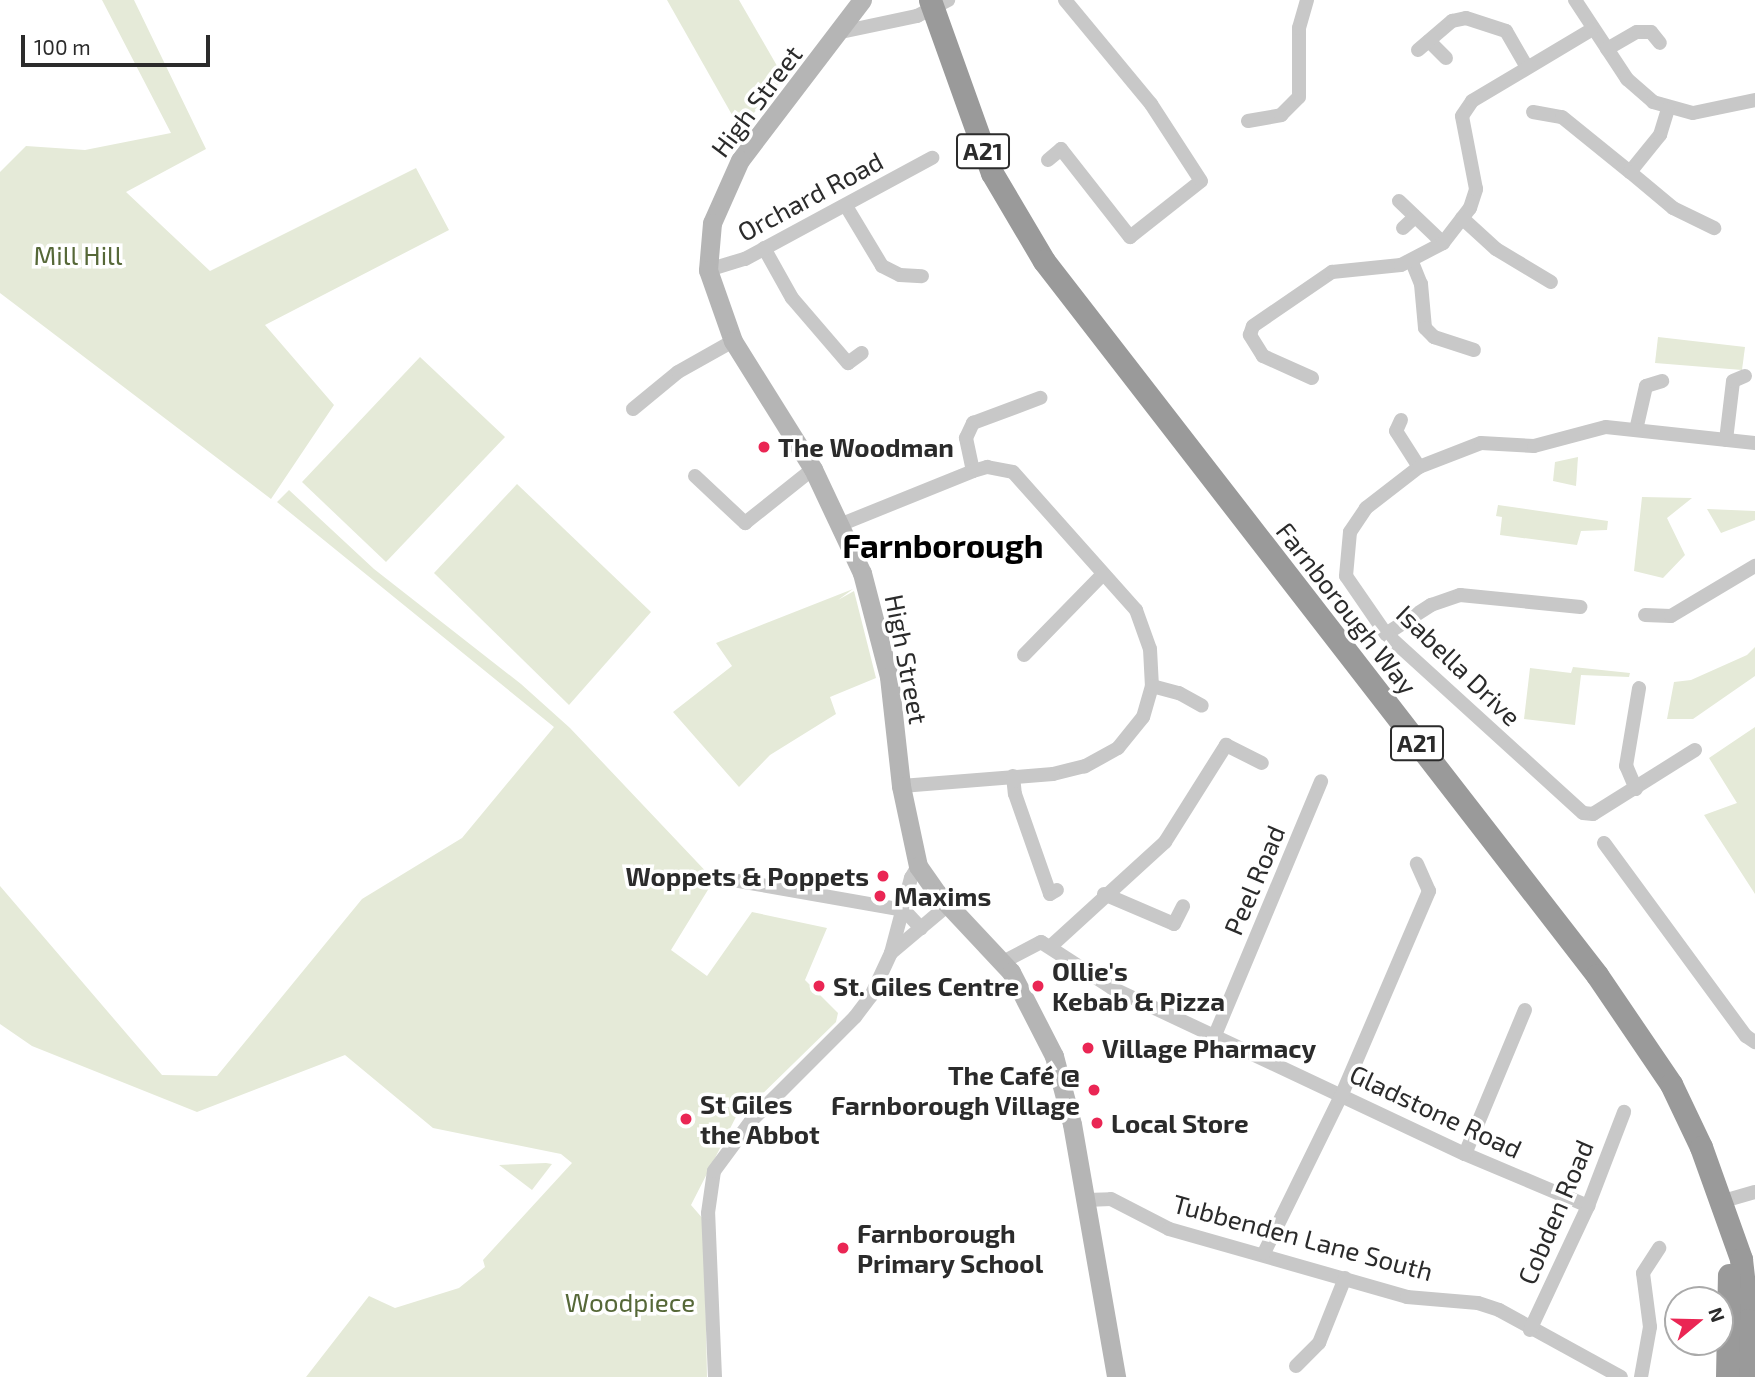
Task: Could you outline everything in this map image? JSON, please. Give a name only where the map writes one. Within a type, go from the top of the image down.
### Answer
[{"type":"highway","name":"Farnborough Way","points":[[937,2],[983,152],[1025,232],[1621,1008],[1682,1104],[1741,1259],[1746,1299],[1746,1377]]},
{"type":"highway","name":"Farnborough Way","points":[[1727,1377],[1729,1233]]},
{"type":"main road","name":"High Street","points":[[862,0],[841,32],[740,160],[712,223],[708,270],[733,341],[813,469],[842,524],[862,573],[883,652],[901,786],[918,866],[948,905],[1003,962],[1034,1012],[1059,1070],[1086,1200],[1116,1377]]},
{"type":"street","points":[[1048,160],[1062,149],[1130,237],[1201,181],[1151,104],[1065,0]]},
{"type":"street","points":[[1248,121],[1281,115],[1298,97],[1299,28],[1307,0]]},
{"type":"street","points":[[1575,0],[1591,30],[1639,92],[1668,109],[1693,113],[1755,100]]},
{"type":"street","points":[[841,32],[856,32],[937,2]]},
{"type":"street","points":[[1446,58],[1424,46],[1452,21],[1466,18],[1506,31],[1526,65]]},
{"type":"street","points":[[1312,379],[1264,356],[1251,339],[1253,326],[1332,272],[1412,262],[1443,243],[1462,219],[1476,189],[1462,116],[1478,96],[1526,65],[1591,30]]},
{"type":"street","points":[[1608,49],[1637,32],[1651,32],[1660,43]]},
{"type":"street","points":[[1630,172],[1660,135],[1668,109]]},
{"type":"street","points":[[1533,112],[1562,117],[1672,208],[1714,228]]},
{"type":"street","name":"Orchard Road","points":[[708,270],[764,248],[932,158]]},
{"type":"street","points":[[1399,201],[1443,243]]},
{"type":"street","points":[[846,206],[882,266],[900,275],[922,276]]},
{"type":"street","points":[[1403,228],[1415,217]]},
{"type":"street","points":[[1462,219],[1496,249],[1551,282]]},
{"type":"street","points":[[764,248],[792,299],[848,363],[862,353]]},
{"type":"street","points":[[1412,262],[1420,284],[1425,328],[1434,337],[1474,351]]},
{"type":"street","points":[[633,409],[678,372],[733,341]]},
{"type":"street","points":[[1726,440],[1732,382],[1745,376]]},
{"type":"street","points":[[1636,429],[1646,386],[1662,382]]},
{"type":"street","points":[[973,471],[965,438],[973,423],[1040,398]]},
{"type":"street","points":[[1401,419],[1396,431],[1419,467]]},
{"type":"street","name":"Isabella Drive","points":[[1636,789],[1593,814],[1583,813],[1386,634],[1350,586],[1346,549],[1357,517],[1419,467],[1481,443],[1534,446],[1606,427],[1755,443]]},
{"type":"street","points":[[842,524],[973,471],[996,467],[1020,477],[1102,575],[1136,610],[1150,649],[1152,687],[1143,717],[1118,748],[1086,766],[901,786]]},
{"type":"street","points":[[695,476],[744,523],[813,469]]},
{"type":"street","points":[[1645,615],[1671,616],[1755,566]]},
{"type":"street","points":[[1024,655],[1102,575]]},
{"type":"street","points":[[1386,634],[1431,605],[1460,595],[1580,607]]},
{"type":"street","points":[[1152,687],[1179,693],[1202,706]]},
{"type":"street","points":[[1639,688],[1626,766],[1636,789],[1695,750]]},
{"type":"street","points":[[1003,962],[1036,943],[1049,947],[1104,894],[1122,884],[1165,842],[1226,745],[1262,763]]},
{"type":"street","points":[[1013,776],[1015,794],[1050,894],[1057,890]]},
{"type":"street","name":"Peel Road","points":[[1215,1035],[1321,781]]},
{"type":"street","points":[[1604,843],[1745,1036],[1755,1042]]},
{"type":"street","points":[[1264,1253],[1342,1094],[1429,891],[1418,864]]},
{"type":"street","points":[[715,1377],[708,1213],[714,1171],[751,1121],[855,1017],[871,996],[891,953],[918,866]]},
{"type":"street","points":[[739,881],[904,910],[921,928]]},
{"type":"street","points":[[1104,894],[1174,924],[1183,906]]},
{"type":"street","points":[[891,953],[948,905]]},
{"type":"street","name":"Gladstone Road","points":[[1049,947],[1112,988],[1465,1154],[1588,1206]]},
{"type":"street","points":[[1465,1154],[1525,1010]]},
{"type":"street","name":"Cobden Road","points":[[1530,1330],[1588,1206],[1624,1112]]},
{"type":"street","points":[[1720,1202],[1755,1192]]},
{"type":"street","name":"Tubbenden Lane South","points":[[1086,1200],[1111,1199],[1169,1229],[1264,1253],[1407,1297],[1478,1303],[1621,1377]]},
{"type":"street","points":[[1641,1377],[1650,1327],[1643,1273],[1659,1248]]},
{"type":"street","points":[[1296,1366],[1319,1343],[1345,1278]]},
{"type":"green space","name":"Mill Hill","points":[[102,0],[134,0],[206,149],[126,192],[210,271],[416,168],[449,230],[265,325],[334,405],[271,499],[0,293],[0,172],[26,146],[85,150],[171,133]]},
{"type":"green space","points":[[667,0],[739,0],[784,78],[740,129]]},
{"type":"green space","points":[[1658,337],[1745,347],[1742,370],[1655,363]]},
{"type":"green space","points":[[420,357],[505,437],[386,562],[302,482]]},
{"type":"green space","points":[[1578,457],[1576,486],[1553,481],[1555,462]]},
{"type":"green space","points":[[517,484],[651,612],[569,705],[434,573]]},
{"type":"green space","name":"Woodpiece","points":[[289,490],[374,569],[521,684],[570,728],[714,880],[671,950],[707,976],[752,912],[827,928],[805,980],[838,1013],[836,1022],[757,1099],[740,1109],[691,1205],[704,1220],[707,1377],[306,1377],[369,1296],[395,1308],[459,1288],[485,1267],[483,1260],[572,1163],[561,1154],[433,1128],[345,1055],[197,1112],[32,1046],[0,1024],[0,886],[162,1075],[217,1076],[362,899],[462,838],[554,727],[277,502]]},
{"type":"green space","points":[[1642,497],[1692,498],[1667,518],[1685,555],[1663,578],[1634,571]]},
{"type":"green space","points":[[1498,505],[1608,521],[1607,530],[1581,531],[1577,545],[1500,535],[1502,517],[1496,516]]},
{"type":"green space","points":[[1707,509],[1755,511],[1755,520],[1721,533]]},
{"type":"green space","points":[[853,589],[838,600],[854,591],[876,678],[830,697],[836,714],[770,755],[739,787],[673,712],[732,666],[716,643]]},
{"type":"green space","points":[[1755,647],[1755,676],[1693,719],[1667,719],[1674,682],[1691,680],[1747,655]]},
{"type":"green space","points":[[1573,667],[1630,673],[1629,677],[1581,675],[1575,725],[1524,719],[1530,668],[1571,673]]},
{"type":"green space","points":[[1755,727],[1755,894],[1704,815],[1737,803],[1709,758]]},
{"type":"green space","points":[[552,1164],[532,1190],[499,1165]]},
{"type":"place","name":"The Woodman","points":[[764,447]]},
{"type":"place","name":"Woppets & Poppets","points":[[883,876]]},
{"type":"place","name":"Maxims","points":[[880,896]]},
{"type":"place","name":"St. Giles Centre","points":[[819,986]]},
{"type":"place","name":"Ollie's Kebab & Pizza","points":[[1038,986]]},
{"type":"place","name":"Village Pharmacy","points":[[1088,1048]]},
{"type":"place","name":"The Café @ Farnborough Village","points":[[1094,1090]]},
{"type":"place","name":"St Giles the Abbot","points":[[686,1119]]},
{"type":"place","name":"Local Store","points":[[1097,1123]]},
{"type":"place","name":"Farnborough Primary School","points":[[843,1248]]},
{"type":"district","name":"Farnborough","points":[[943,546]]}]
